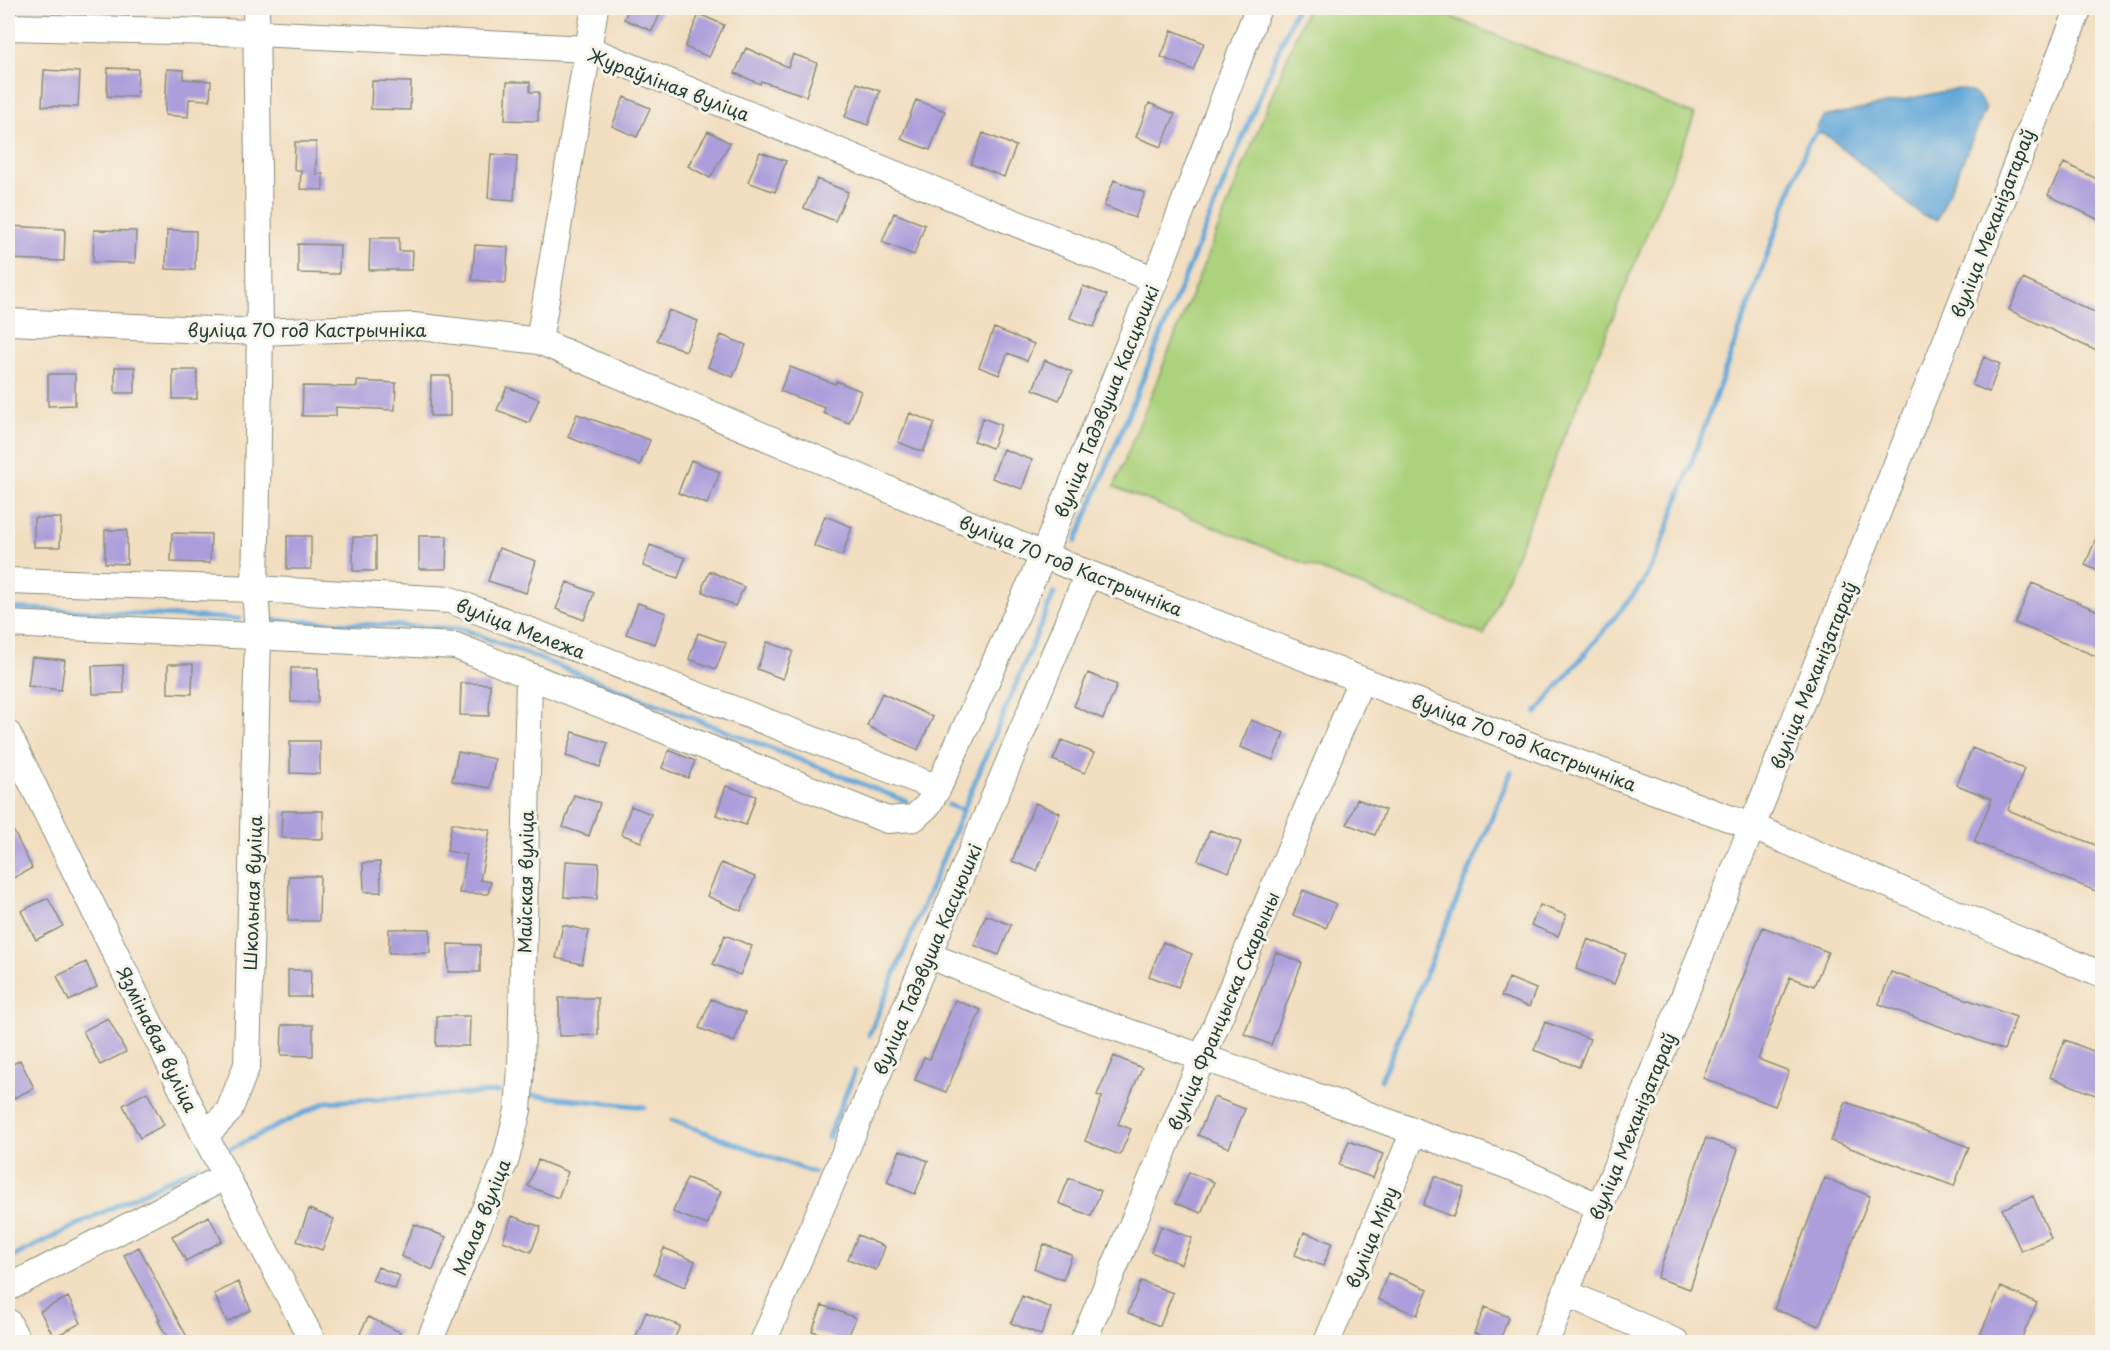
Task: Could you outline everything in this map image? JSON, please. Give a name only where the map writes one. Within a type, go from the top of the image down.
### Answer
[{"type":"street","points":[[539,341],[595,8]]},
{"type":"street","name":"вуліца Механізатараў","points":[[1546,1342],[1753,827],[2027,133],[2079,8]]},
{"type":"street","name":"вуліца Тадэвуша Касцюшкі","points":[[8,624],[456,646],[887,820],[914,818],[928,805],[938,788],[1042,556],[1155,280],[1251,10]]},
{"type":"street","name":"Жураўліная вуліца","points":[[8,27],[256,20],[588,50],[1155,280]]},
{"type":"street","name":"Школьная вуліца","points":[[205,1136],[229,1112],[247,1065],[258,636],[255,589],[260,332],[256,20]]},
{"type":"street","name":"вуліца 70 год Кастрычніка","points":[[8,322],[260,332],[412,326],[539,341],[1042,556],[1361,680],[1753,827],[2103,975]]},
{"type":"street","name":"вуліца Тадэвуша Касцюшкі","points":[[763,1342],[1088,574]]},
{"type":"street","name":"вуліца Мележа","points":[[8,581],[255,589],[450,600],[938,788]]},
{"type":"street","name":"Майская вуліца","points":[[519,1089],[529,676]]},
{"type":"street","name":"вуліца Францыска Скарыны","points":[[1083,1342],[1361,680]]},
{"type":"street","name":"Язмінавая вуліца","points":[[8,734],[205,1136],[313,1342]]},
{"type":"street","points":[[928,955],[1061,1009],[1514,1168],[1600,1207]]},
{"type":"street","name":"Малая вуліца","points":[[429,1342],[506,1159],[518,1110],[519,1089]]},
{"type":"street","name":"вуліца Міру","points":[[1327,1342],[1414,1131]]},
{"type":"street","points":[[8,1288],[226,1176]]},
{"type":"street","points":[[1566,1293],[1676,1342]]},
{"type":"street","points":[[8,1322],[18,1342]]},
{"type":"green space","points":[[1307,8],[1429,8],[1695,115],[1484,635],[1114,487]]},
{"type":"water","points":[[1955,89],[1966,90],[1974,94],[1986,108],[1937,220],[1923,216],[1829,137],[1821,134],[1816,127],[1824,117]]},
{"type":"building","points":[[629,8],[663,8],[652,31],[624,19]]},
{"type":"building","points":[[699,14],[724,25],[709,57],[685,47]]},
{"type":"building","points":[[1172,30],[1204,43],[1193,70],[1161,57]]},
{"type":"building","points":[[746,48],[788,67],[793,54],[817,63],[806,96],[761,81],[760,84],[735,73]]},
{"type":"building","points":[[108,68],[138,69],[137,97],[107,96]]},
{"type":"building","points":[[167,69],[184,70],[183,79],[211,81],[210,100],[189,99],[188,117],[165,115]]},
{"type":"building","points":[[44,70],[80,72],[78,107],[42,106]]},
{"type":"building","points":[[372,81],[411,82],[410,110],[371,109]]},
{"type":"building","points":[[507,82],[530,82],[530,92],[539,92],[538,121],[505,120]]},
{"type":"building","points":[[857,83],[880,91],[868,125],[845,117]]},
{"type":"building","points":[[624,97],[650,108],[637,137],[612,126]]},
{"type":"building","points":[[916,100],[945,111],[930,150],[901,139]]},
{"type":"building","points":[[1149,103],[1175,114],[1161,147],[1136,137]]},
{"type":"building","points":[[708,131],[730,143],[710,178],[688,166]]},
{"type":"building","points":[[983,133],[1016,146],[1004,177],[971,164]]},
{"type":"building","points":[[295,142],[316,142],[316,174],[323,174],[323,190],[300,189],[301,170],[294,170]]},
{"type":"building","points":[[760,152],[786,161],[775,192],[748,182]]},
{"type":"building","points":[[491,154],[517,156],[514,200],[488,198]]},
{"type":"building","points":[[2064,163],[2103,182],[2103,222],[2048,195]]},
{"type":"building","points":[[817,179],[848,192],[835,221],[804,208]]},
{"type":"building","points":[[1114,180],[1145,193],[1135,218],[1104,206]]},
{"type":"building","points":[[894,213],[925,225],[914,255],[882,242]]},
{"type":"building","points":[[8,226],[65,229],[64,261],[8,259]]},
{"type":"building","points":[[94,230],[136,231],[135,263],[93,262]]},
{"type":"building","points":[[167,230],[196,231],[195,270],[166,269]]},
{"type":"building","points":[[370,238],[399,238],[399,251],[413,251],[412,270],[369,270]]},
{"type":"building","points":[[298,244],[340,245],[339,274],[298,273]]},
{"type":"building","points":[[475,245],[508,247],[506,283],[472,280]]},
{"type":"building","points":[[2023,279],[2103,316],[2103,354],[2009,310]]},
{"type":"building","points":[[1083,286],[1107,295],[1094,327],[1070,318]]},
{"type":"building","points":[[669,310],[698,321],[686,351],[657,340]]},
{"type":"building","points":[[994,328],[1034,344],[1027,361],[1008,353],[999,375],[979,367]]},
{"type":"building","points":[[721,335],[746,345],[733,377],[708,367]]},
{"type":"building","points":[[1984,357],[2000,364],[1989,392],[1972,385]]},
{"type":"building","points":[[1045,360],[1072,372],[1059,400],[1033,389]]},
{"type":"building","points":[[115,367],[135,367],[135,393],[115,393]]},
{"type":"building","points":[[790,367],[861,391],[849,423],[823,413],[825,408],[780,391]]},
{"type":"building","points":[[173,370],[197,370],[197,399],[173,399]]},
{"type":"building","points":[[48,374],[75,374],[75,405],[48,406]]},
{"type":"building","points":[[431,376],[450,376],[450,416],[430,416]]},
{"type":"building","points":[[357,381],[396,383],[395,410],[336,407],[336,416],[302,416],[303,386],[357,387]]},
{"type":"building","points":[[507,387],[539,399],[529,423],[497,410]]},
{"type":"building","points":[[910,413],[935,423],[923,452],[898,442]]},
{"type":"building","points":[[577,414],[650,440],[640,465],[568,437]]},
{"type":"building","points":[[983,418],[1001,425],[992,448],[974,441]]},
{"type":"building","points":[[1003,449],[1032,460],[1022,489],[992,478]]},
{"type":"building","points":[[691,460],[720,472],[707,504],[678,493]]},
{"type":"building","points":[[825,516],[852,527],[842,556],[814,546]]},
{"type":"building","points":[[34,518],[61,518],[60,547],[34,547]]},
{"type":"building","points":[[2103,524],[2103,573],[2085,565]]},
{"type":"building","points":[[105,530],[127,530],[127,564],[105,563]]},
{"type":"building","points":[[172,533],[211,534],[210,563],[171,562]]},
{"type":"building","points":[[287,536],[311,536],[311,569],[287,569]]},
{"type":"building","points":[[419,536],[447,536],[446,569],[419,569]]},
{"type":"building","points":[[353,537],[376,537],[376,571],[353,571]]},
{"type":"building","points":[[650,545],[685,558],[678,578],[643,566]]},
{"type":"building","points":[[499,548],[536,561],[526,593],[488,581]]},
{"type":"building","points":[[710,571],[744,587],[735,606],[703,592],[703,586]]},
{"type":"building","points":[[567,582],[594,593],[584,620],[556,609]]},
{"type":"building","points":[[2032,583],[2103,613],[2103,659],[2015,623]]},
{"type":"building","points":[[638,603],[666,613],[655,644],[626,634]]},
{"type":"building","points":[[698,633],[726,643],[716,669],[689,659]]},
{"type":"building","points":[[767,642],[793,651],[783,679],[757,669]]},
{"type":"building","points":[[32,657],[65,660],[61,690],[28,686]]},
{"type":"building","points":[[168,664],[193,664],[192,694],[168,693]]},
{"type":"building","points":[[123,665],[124,693],[93,694],[92,666]]},
{"type":"building","points":[[291,668],[318,668],[318,702],[291,702]]},
{"type":"building","points":[[1088,673],[1117,685],[1103,719],[1074,706]]},
{"type":"building","points":[[461,683],[490,684],[489,716],[460,715]]},
{"type":"building","points":[[882,693],[933,717],[918,750],[867,726]]},
{"type":"building","points":[[1251,720],[1284,733],[1273,760],[1240,747]]},
{"type":"building","points":[[573,732],[608,743],[600,767],[566,756]]},
{"type":"building","points":[[1062,740],[1094,753],[1085,773],[1053,760]]},
{"type":"building","points":[[290,741],[320,741],[320,774],[290,773]]},
{"type":"building","points":[[1972,748],[2024,769],[2008,810],[2103,848],[2103,894],[1974,842],[1992,799],[1957,785]]},
{"type":"building","points":[[669,750],[695,761],[688,778],[662,768]]},
{"type":"building","points":[[458,752],[495,759],[490,788],[452,781]]},
{"type":"building","points":[[726,786],[756,796],[746,825],[716,815]]},
{"type":"building","points":[[574,795],[600,803],[589,836],[563,827]]},
{"type":"building","points":[[1357,799],[1385,810],[1375,835],[1347,824]]},
{"type":"building","points":[[1035,803],[1060,813],[1037,871],[1012,861]]},
{"type":"building","points":[[631,806],[651,814],[641,842],[621,834]]},
{"type":"building","points":[[282,811],[323,811],[323,839],[281,838]]},
{"type":"building","points":[[8,820],[32,868],[8,881]]},
{"type":"building","points":[[452,823],[490,830],[480,880],[491,882],[488,894],[459,893],[467,855],[447,851]]},
{"type":"building","points":[[1210,830],[1241,842],[1229,872],[1198,860]]},
{"type":"building","points":[[566,861],[599,863],[597,899],[564,897]]},
{"type":"building","points":[[380,862],[381,892],[364,892],[363,863]]},
{"type":"building","points":[[721,863],[755,877],[741,911],[707,896]]},
{"type":"building","points":[[289,876],[320,876],[319,921],[288,921]]},
{"type":"building","points":[[1303,890],[1336,904],[1326,928],[1293,915]]},
{"type":"building","points":[[48,898],[63,926],[36,940],[21,911]]},
{"type":"building","points":[[1540,905],[1566,915],[1558,936],[1531,925]]},
{"type":"building","points":[[986,915],[1011,925],[999,955],[974,945]]},
{"type":"building","points":[[563,925],[589,931],[582,964],[556,958]]},
{"type":"building","points":[[1763,927],[1828,952],[1814,986],[1790,977],[1758,1059],[1789,1071],[1775,1106],[1703,1078]]},
{"type":"building","points":[[389,929],[430,929],[430,953],[389,953]]},
{"type":"building","points":[[725,935],[752,946],[740,975],[713,964]]},
{"type":"building","points":[[1588,939],[1626,954],[1614,984],[1576,969]]},
{"type":"building","points":[[1163,942],[1192,954],[1178,987],[1149,976]]},
{"type":"building","points":[[448,944],[480,945],[480,972],[448,972]]},
{"type":"building","points":[[1276,952],[1302,963],[1271,1045],[1244,1034]]},
{"type":"building","points":[[86,962],[97,987],[69,1001],[57,976]]},
{"type":"building","points":[[288,970],[311,970],[310,997],[288,997]]},
{"type":"building","points":[[1891,972],[2016,1017],[2004,1050],[1879,1004]]},
{"type":"building","points":[[1509,978],[1536,989],[1529,1007],[1501,996]]},
{"type":"building","points":[[559,998],[598,998],[598,1035],[559,1036]]},
{"type":"building","points":[[711,999],[745,1013],[734,1042],[699,1028]]},
{"type":"building","points":[[955,1000],[981,1010],[946,1092],[915,1080],[924,1057],[930,1059]]},
{"type":"building","points":[[437,1016],[470,1016],[469,1046],[436,1046]]},
{"type":"building","points":[[108,1018],[126,1052],[100,1065],[83,1031]]},
{"type":"building","points":[[1545,1022],[1590,1039],[1579,1067],[1534,1050]]},
{"type":"building","points":[[282,1025],[313,1025],[313,1056],[281,1055]]},
{"type":"building","points":[[2065,1040],[2103,1055],[2103,1098],[2050,1077]]},
{"type":"building","points":[[1114,1056],[1142,1068],[1118,1124],[1131,1129],[1120,1155],[1085,1141],[1102,1097],[1097,1095]]},
{"type":"building","points":[[20,1060],[34,1088],[8,1101],[8,1067]]},
{"type":"building","points":[[147,1092],[164,1125],[140,1138],[123,1105]]},
{"type":"building","points":[[1214,1097],[1245,1109],[1229,1148],[1198,1135]]},
{"type":"building","points":[[1846,1102],[1969,1147],[1954,1186],[1831,1141]]},
{"type":"building","points":[[1706,1138],[1738,1149],[1690,1289],[1657,1278]]},
{"type":"building","points":[[1349,1141],[1383,1154],[1373,1178],[1339,1165]]},
{"type":"building","points":[[900,1150],[928,1161],[915,1194],[887,1182]]},
{"type":"building","points":[[538,1160],[568,1172],[558,1198],[528,1186]]},
{"type":"building","points":[[1189,1172],[1214,1182],[1201,1213],[1176,1203]]},
{"type":"building","points":[[1435,1176],[1464,1188],[1453,1217],[1423,1205]]},
{"type":"building","points":[[687,1178],[721,1191],[707,1225],[673,1212]]},
{"type":"building","points":[[1069,1178],[1101,1191],[1091,1216],[1059,1203]]},
{"type":"building","points":[[1825,1178],[1870,1196],[1819,1326],[1774,1309]]},
{"type":"building","points":[[2033,1196],[2051,1238],[2021,1251],[2002,1209]]},
{"type":"building","points":[[309,1209],[334,1219],[322,1250],[297,1241]]},
{"type":"building","points":[[209,1216],[222,1241],[186,1261],[172,1236]]},
{"type":"building","points":[[512,1216],[541,1227],[531,1252],[503,1241]]},
{"type":"building","points":[[414,1224],[446,1237],[433,1270],[401,1256]]},
{"type":"building","points":[[1161,1226],[1192,1238],[1181,1264],[1151,1252]]},
{"type":"building","points":[[1304,1232],[1332,1243],[1323,1266],[1295,1255]]},
{"type":"building","points":[[858,1235],[885,1247],[876,1270],[848,1259]]},
{"type":"building","points":[[1044,1244],[1072,1255],[1063,1280],[1034,1268]]},
{"type":"building","points":[[139,1247],[190,1342],[170,1342],[158,1321],[160,1320],[124,1255]]},
{"type":"building","points":[[664,1248],[695,1261],[685,1287],[654,1274]]},
{"type":"building","points":[[378,1267],[400,1276],[395,1289],[372,1280]]},
{"type":"building","points":[[1388,1273],[1428,1289],[1417,1315],[1378,1299]]},
{"type":"building","points":[[1141,1281],[1173,1293],[1160,1326],[1128,1313]]},
{"type":"building","points":[[238,1282],[251,1310],[227,1322],[214,1294]]},
{"type":"building","points":[[2001,1287],[2037,1303],[2020,1342],[1977,1342]]},
{"type":"building","points":[[1022,1296],[1051,1308],[1041,1335],[1011,1323]]},
{"type":"building","points":[[68,1297],[81,1323],[54,1337],[40,1311]]},
{"type":"building","points":[[822,1305],[856,1318],[846,1342],[812,1331]]},
{"type":"building","points":[[1485,1307],[1509,1317],[1499,1342],[1474,1333]]},
{"type":"building","points":[[646,1312],[680,1326],[673,1342],[645,1342],[635,1339]]},
{"type":"building","points":[[368,1317],[400,1332],[394,1342],[356,1342]]},
{"type":"waterway","points":[[1076,541],[1296,8]]},
{"type":"waterway","points":[[1536,713],[1643,583],[1662,543],[1808,143],[1823,127]]},
{"type":"waterway","points":[[869,1035],[1054,593]]},
{"type":"waterway","points":[[8,608],[240,619]]},
{"type":"waterway","points":[[270,620],[463,629],[906,801]]},
{"type":"waterway","points":[[1381,1080],[1511,772]]},
{"type":"waterway","points":[[948,805],[963,810]]},
{"type":"waterway","points":[[828,1138],[855,1071]]},
{"type":"waterway","points":[[230,1149],[326,1102],[499,1092]]},
{"type":"waterway","points":[[531,1095],[644,1107]]},
{"type":"waterway","points":[[672,1120],[814,1173]]},
{"type":"waterway","points":[[8,1259],[199,1165]]}]
